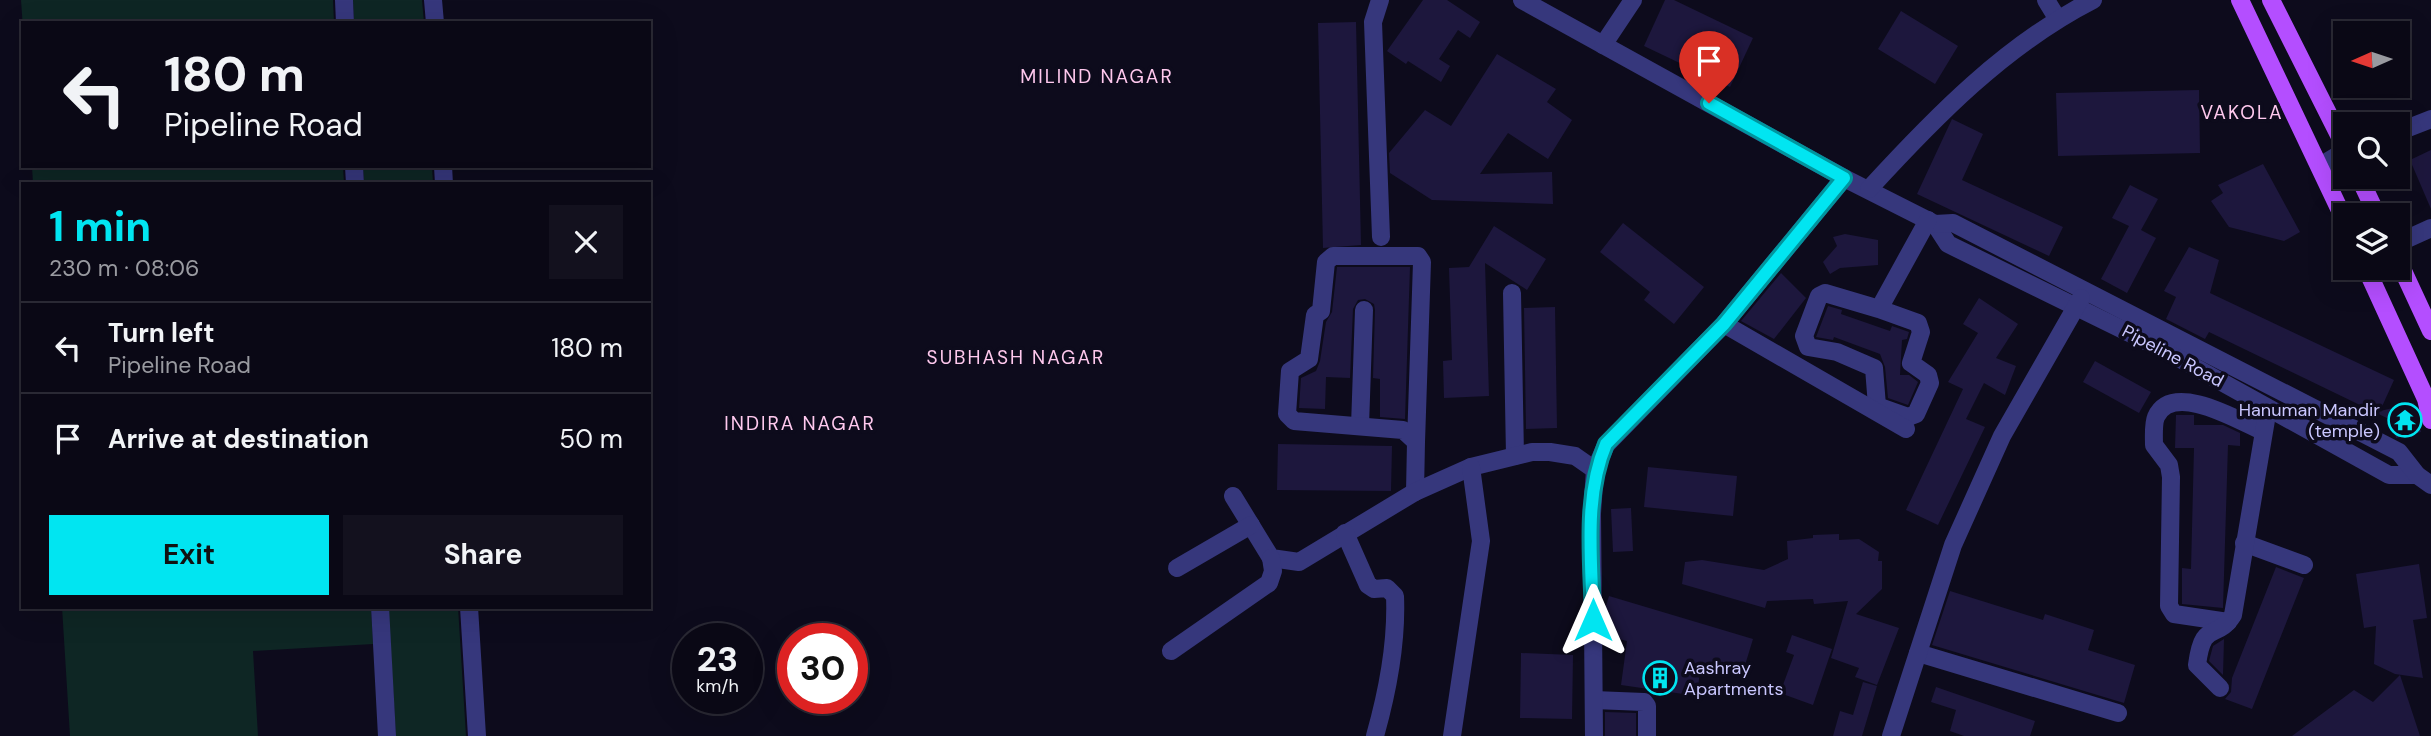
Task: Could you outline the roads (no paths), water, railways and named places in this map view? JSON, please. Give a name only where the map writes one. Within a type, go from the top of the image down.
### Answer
[{"type":"main road","points":[[2240,0],[2337,203]]},
{"type":"main road","points":[[2271,0],[2333,125]]},
{"type":"main road","points":[[2371,280],[2426,399],[2431,419]]},
{"type":"main road","points":[[2407,280],[2431,331]]},
{"type":"street","points":[[344,0],[345,21]]},
{"type":"street","points":[[433,0],[435,21]]},
{"type":"street","points":[[1380,0],[1373,22],[1381,237]]},
{"type":"street","name":"Pipeline Road","points":[[1522,0],[1844,178],[1932,222],[1953,223],[2399,452],[2424,480]]},
{"type":"street","points":[[1603,45],[1633,0]]},
{"type":"street","points":[[2046,0],[2057,18]]},
{"type":"street","points":[[1869,189],[1929,124],[2001,60],[2057,18],[2093,0]]},
{"type":"street","points":[[2410,127],[2431,119]]},
{"type":"street","points":[[2320,166],[2333,157]]},
{"type":"street","points":[[1594,736],[1592,513],[1595,470],[1606,444],[1724,324],[1844,178]]},
{"type":"street","points":[[1879,309],[1932,222]]},
{"type":"street","name":"Pipeline Road","points":[[1932,222],[1948,244],[2077,306],[2213,377],[2389,475],[2424,480]]},
{"type":"street","points":[[2410,238],[2431,228]]},
{"type":"street","points":[[1415,492],[1422,262],[1418,256],[1334,256],[1326,262],[1321,311],[1315,315],[1309,359],[1290,371],[1287,414],[1294,421],[1403,430],[1416,442]]},
{"type":"street","points":[[1891,736],[1953,545],[2002,436],[2086,289]]},
{"type":"street","points":[[1512,293],[1515,456]]},
{"type":"street","points":[[1825,293],[1879,309],[1918,323],[1921,332],[1911,363],[1928,375],[1930,383],[1916,414],[1908,417],[1877,406],[1874,368],[1837,352],[1808,347],[1805,343],[1804,336],[1819,296],[1825,293]]},
{"type":"street","points":[[1360,426],[1364,310]]},
{"type":"street","points":[[1724,324],[1906,429]]},
{"type":"street","points":[[2197,404],[2213,377]]},
{"type":"street","points":[[2220,688],[2197,665],[2200,643],[2204,636],[2228,622],[2233,615],[2262,431],[2280,390]]},
{"type":"street","points":[[2228,622],[2174,614],[2169,607],[2171,477],[2169,465],[2154,445],[2156,418],[2173,402],[2187,400],[2262,431]]},
{"type":"street","points":[[1271,558],[1299,562],[1415,492],[1471,467],[1532,452],[1575,456],[1595,470]]},
{"type":"street","points":[[1452,736],[1481,541],[1471,467]]},
{"type":"street","points":[[1171,651],[1269,583],[1273,571],[1271,558],[1233,496]]},
{"type":"street","points":[[1177,568],[1251,525]]},
{"type":"street","points":[[1345,533],[1368,585],[1374,589],[1387,588],[1395,596],[1396,617],[1389,686],[1375,736]]},
{"type":"street","points":[[2244,543],[2304,565]]},
{"type":"street","points":[[380,609],[387,736]]},
{"type":"street","points":[[469,609],[477,736]]},
{"type":"street","points":[[1918,653],[2118,713]]},
{"type":"street","points":[[1594,700],[1643,702],[1647,706],[1647,736]]},
{"type":"place","name":"Hanuman Mandir (temple)","points":[[2405,420]]},
{"type":"place","name":"Aashray Apartments","points":[[1660,678]]},
{"type":"district","name":"MILIND NAGAR","points":[[1097,76]]},
{"type":"district","name":"VAKOLA","points":[[2242,112]]},
{"type":"district","name":"SUBHASH NAGAR","points":[[1016,357]]},
{"type":"district","name":"INDIRA NAGAR","points":[[800,423]]}]
